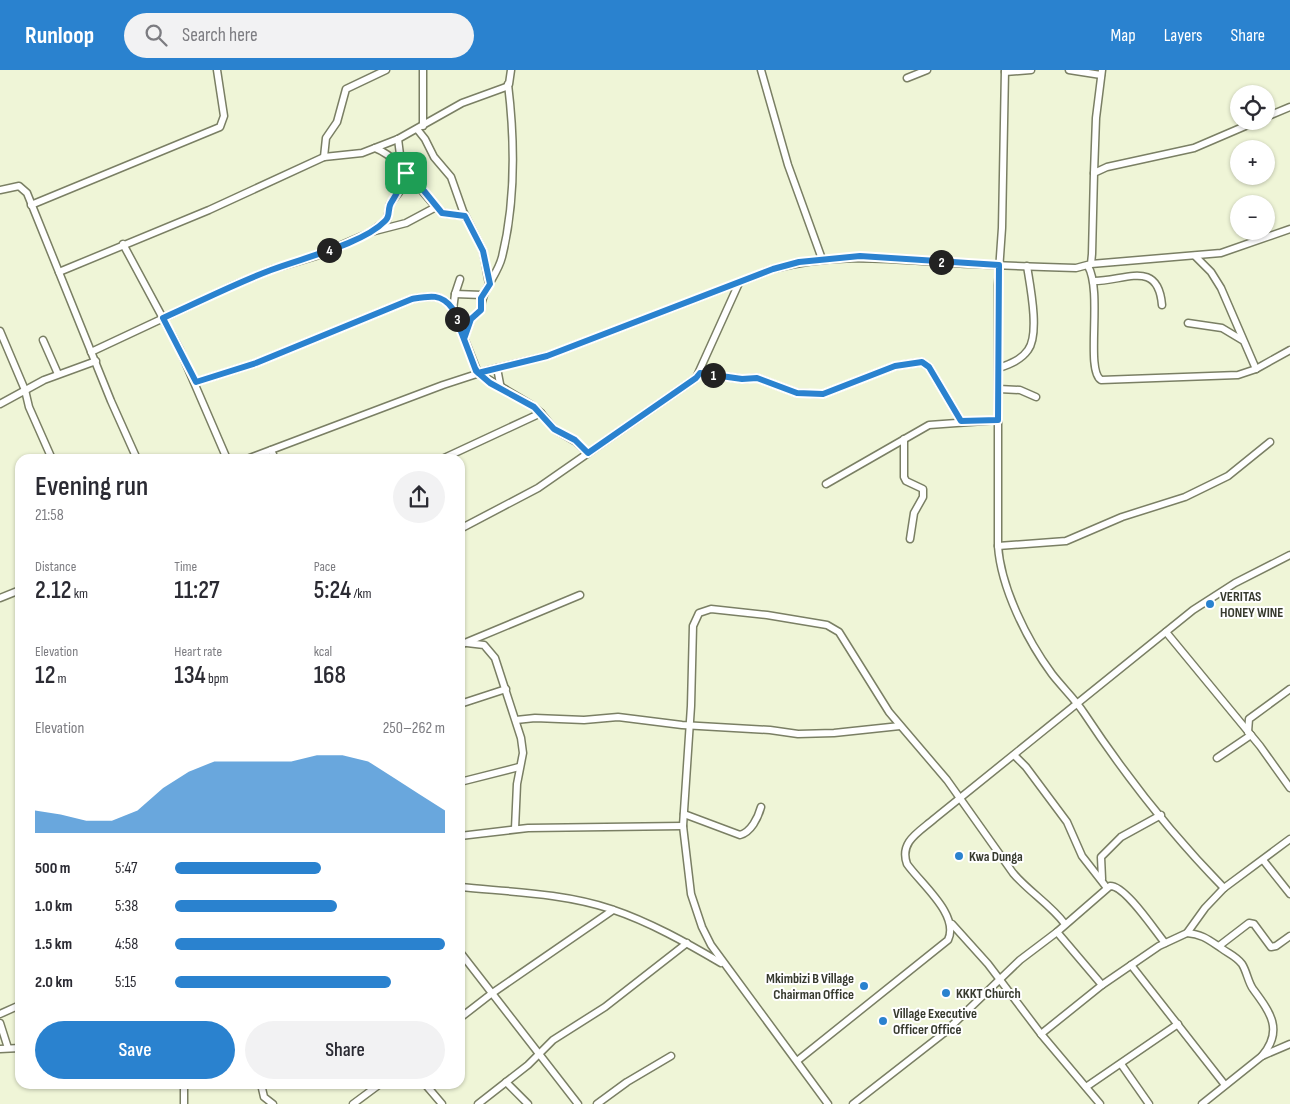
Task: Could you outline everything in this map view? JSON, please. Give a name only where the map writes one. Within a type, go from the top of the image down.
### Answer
[{"type":"street","points":[[31,205],[220,127],[224,116],[217,70]]},
{"type":"street","points":[[324,157],[326,138],[337,122],[346,89],[386,70]]},
{"type":"street","points":[[424,70],[420,127],[434,157],[451,177],[465,216],[483,251],[490,284]]},
{"type":"street","points":[[464,339],[471,319],[481,310],[482,295],[490,284],[502,258],[509,219],[514,159],[508,84],[511,70]]},
{"type":"street","points":[[761,70],[788,165],[822,259]]},
{"type":"street","points":[[907,78],[927,70]]},
{"type":"street","points":[[1031,70],[1005,71],[998,368],[998,546],[1001,570],[1024,628],[1052,674],[1117,762],[1196,859],[1224,888]]},
{"type":"street","points":[[1069,70],[1101,72],[1090,265],[1094,281],[1096,305],[1094,365],[1098,379],[1211,378],[1238,375],[1290,350]]},
{"type":"street","points":[[59,272],[209,210],[324,157],[356,154],[398,139],[462,103],[508,84]]},
{"type":"street","points":[[1275,113],[1290,107]]},
{"type":"street","points":[[1094,173],[1106,167],[1194,148],[1236,130]]},
{"type":"street","points":[[371,232],[388,217],[390,204],[400,191],[403,178],[398,139]]},
{"type":"street","points":[[374,148],[387,153],[420,186],[442,213],[465,216]]},
{"type":"street","points":[[0,190],[21,187],[27,193],[91,352],[135,454]]},
{"type":"street","points":[[91,352],[266,272],[316,256],[371,232],[406,223],[436,207]]},
{"type":"street","points":[[260,454],[364,413],[478,373],[547,356],[773,269],[822,259],[860,256],[999,265],[1090,265],[1221,253],[1288,232]]},
{"type":"street","points":[[123,244],[196,382],[225,454]]},
{"type":"street","points":[[1195,256],[1211,272],[1221,288],[1238,331],[1256,368]]},
{"type":"street","points":[[998,368],[1018,360],[1029,350],[1032,341],[1033,313],[1027,266]]},
{"type":"street","points":[[1094,281],[1111,281],[1142,275],[1151,278],[1160,287],[1162,305]]},
{"type":"street","points":[[453,310],[455,294],[460,279]]},
{"type":"street","points":[[465,526],[520,499],[696,378],[700,373],[715,332],[739,283]]},
{"type":"street","points":[[455,294],[482,295]]},
{"type":"street","points":[[196,382],[256,363],[412,299],[437,296],[446,300],[453,310],[478,373],[501,389],[526,402],[542,414],[554,429],[575,440],[588,453]]},
{"type":"street","points":[[1188,323],[1222,328],[1245,342]]},
{"type":"street","points":[[0,331],[25,390],[29,407],[50,454]]},
{"type":"street","points":[[42,340],[58,374]]},
{"type":"street","points":[[0,404],[58,374],[96,361]]},
{"type":"street","points":[[700,373],[742,379],[757,378],[797,393],[823,394],[895,366],[922,362],[929,367],[961,421]]},
{"type":"street","points":[[497,368],[501,389]]},
{"type":"street","points":[[999,389],[1020,390],[1036,397]]},
{"type":"street","points":[[453,454],[542,414]]},
{"type":"street","points":[[826,484],[934,424],[998,420]]},
{"type":"street","points":[[904,439],[904,477],[906,481],[923,489],[924,493],[914,513],[910,539]]},
{"type":"street","points":[[998,546],[1066,541],[1122,517],[1184,497],[1228,476],[1270,442]]},
{"type":"street","points":[[271,450],[273,454]]},
{"type":"street","points":[[1100,1104],[1041,1034],[964,935],[952,924],[947,914],[907,864],[904,855],[906,845],[1076,704],[1211,597],[1290,556]]},
{"type":"street","points":[[0,598],[15,592]]},
{"type":"street","points":[[467,643],[580,596]]},
{"type":"street","points":[[828,1104],[725,966],[711,945],[696,908],[688,874],[683,826],[690,725],[694,621],[699,613],[711,609],[790,618],[831,626],[842,635],[870,684],[900,726],[932,760],[1013,873],[1024,886],[1052,908],[1065,924]]},
{"type":"street","points":[[1166,632],[1236,719],[1250,733],[1290,788]]},
{"type":"street","points":[[467,643],[484,646],[495,658],[516,720],[523,749],[519,767],[515,829]]},
{"type":"street","points":[[465,702],[506,689]]},
{"type":"street","points":[[1236,719],[1249,718],[1290,689]]},
{"type":"street","points":[[516,720],[535,718],[584,720],[618,717],[798,734],[834,733],[900,726]]},
{"type":"street","points":[[1249,718],[1250,733]]},
{"type":"street","points":[[1217,758],[1250,733]]},
{"type":"street","points":[[1014,755],[1026,767],[1067,822],[1083,858],[1102,879],[1107,888]]},
{"type":"street","points":[[465,781],[519,767]]},
{"type":"street","points":[[684,814],[740,836],[745,834],[756,821],[761,807]]},
{"type":"street","points":[[1102,879],[1101,856],[1121,837],[1161,815]]},
{"type":"street","points":[[465,835],[515,829],[683,826]]},
{"type":"street","points":[[1041,1034],[1102,985],[1165,943],[1187,933],[1224,888],[1290,839]]},
{"type":"street","points":[[1263,860],[1290,894]]},
{"type":"street","points":[[853,1104],[944,1033],[1020,960],[1058,932],[1107,888],[1114,886],[1119,889],[1165,943]]},
{"type":"street","points":[[465,887],[503,890],[574,900],[613,910],[687,943],[725,966]]},
{"type":"street","points":[[465,1014],[491,994],[613,910]]},
{"type":"street","points":[[1219,946],[1249,922],[1271,947],[1276,946],[1290,936]]},
{"type":"street","points":[[797,1061],[940,949],[952,933],[952,924]]},
{"type":"street","points":[[1058,932],[1102,985]]},
{"type":"street","points":[[1187,933],[1207,938],[1234,956],[1242,965],[1252,987],[1270,1014],[1273,1024],[1273,1038],[1270,1046],[1262,1056]]},
{"type":"street","points":[[478,1104],[538,1055],[553,1040],[605,1007],[687,943]]},
{"type":"street","points":[[465,959],[578,1104]]},
{"type":"street","points":[[1131,965],[1225,1084]]},
{"type":"street","points":[[0,1014],[15,1007]]},
{"type":"street","points":[[0,1023],[8,1048]]},
{"type":"street","points":[[1086,1087],[1178,1024]]},
{"type":"street","points":[[1202,1104],[1262,1056],[1290,1044]]},
{"type":"street","points":[[0,1049],[15,1048]]},
{"type":"street","points":[[596,1104],[626,1082],[671,1056]]},
{"type":"street","points":[[1121,1064],[1149,1104]]},
{"type":"street","points":[[506,1082],[528,1104]]},
{"type":"street","points":[[184,1089],[184,1104]]},
{"type":"street","points":[[262,1089],[264,1097],[272,1104]]},
{"type":"street","points":[[353,1104],[373,1089]]},
{"type":"street","points":[[429,1089],[442,1104]]},
{"type":"place","name":"VERITAS HONEY WINE","points":[[1210,604]]},
{"type":"place","name":"Kwa Dunga","points":[[959,856]]},
{"type":"place","name":"Mkimbizi B Village Chairman Office","points":[[864,986]]},
{"type":"place","name":"KKKT Church","points":[[946,993]]},
{"type":"place","name":"Village Executive Officer Office","points":[[883,1021]]},
{"type":"route","points":[[406,173],[401,169],[403,178],[400,191],[390,204],[387,220],[371,232],[316,256],[273,269],[163,318],[196,382],[256,363],[366,316],[412,299],[427,296],[437,296],[446,300],[452,308],[476,371],[478,373],[547,356],[773,269],[799,262],[860,256],[999,265],[998,420],[961,421],[940,389],[929,367],[919,361],[895,366],[827,394],[801,394],[777,387],[757,378],[742,379],[700,373],[696,378],[655,404],[588,453],[575,440],[560,434],[554,429],[534,407],[490,383],[478,373],[476,371],[464,339],[471,319],[481,310],[481,298],[490,284],[484,264],[483,251],[465,216],[442,213],[420,186],[406,173]]}]
